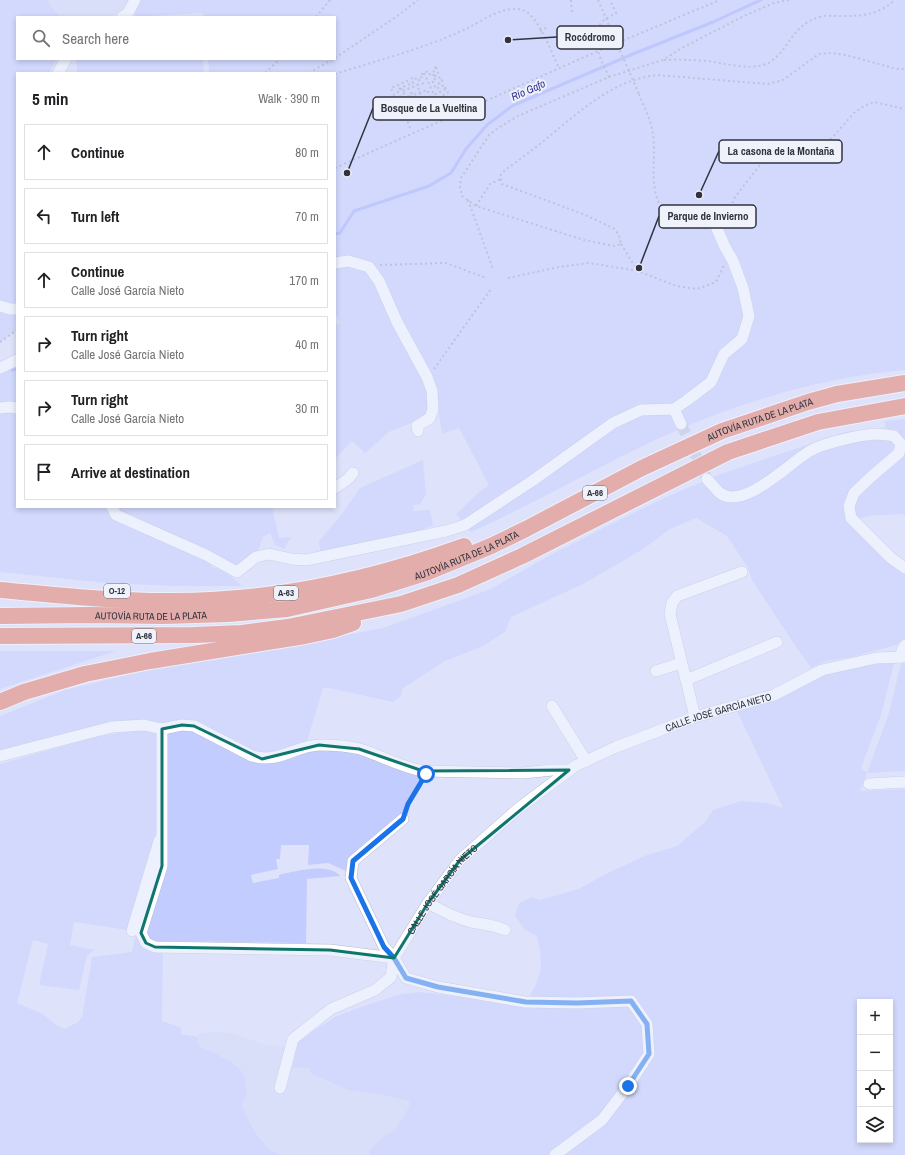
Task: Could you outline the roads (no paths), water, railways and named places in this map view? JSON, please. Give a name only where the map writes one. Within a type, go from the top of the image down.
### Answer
[{"type":"highway","name":"AUTOVÍA RUTA DE LA PLATA","points":[[0,616],[164,616],[228,614],[287,609],[371,590],[428,572],[491,546],[642,468],[722,431],[808,402],[837,394],[905,383]]},
{"type":"highway","name":"AUTOVÍA RUTA DE LA PLATA","points":[[0,636],[194,636],[242,633],[288,627],[401,604],[458,585],[522,556],[728,452],[818,422],[905,406]]},
{"type":"highway","name":"A-63","points":[[0,590],[91,598],[167,601],[235,599],[288,593],[364,578],[424,561],[559,511]]},
{"type":"highway","name":"O-12","points":[[0,579],[89,589],[235,599]]},
{"type":"highway","points":[[0,702],[24,692],[85,674],[150,661],[305,636],[333,630],[401,604]]},
{"type":"street","points":[[125,15],[135,0]]},
{"type":"street","points":[[59,72],[65,60]]},
{"type":"street","points":[[112,508],[116,515],[206,555],[237,572],[256,557],[269,554],[291,559],[306,560],[446,531],[465,525],[532,481],[613,423],[641,410],[674,409],[710,382],[724,354],[742,339],[749,316],[743,288],[733,261],[724,246],[716,226]]},
{"type":"street","points":[[336,263],[348,261],[369,267],[379,281],[397,322],[427,377],[432,391],[433,409],[430,418],[418,426],[418,431]]},
{"type":"street","points":[[0,306],[16,309]]},
{"type":"street","points":[[0,368],[16,360]]},
{"type":"street","points":[[674,409],[681,424]]},
{"type":"street","points":[[707,479],[721,493],[734,497],[749,492],[772,479],[810,450],[843,440],[863,436],[876,434],[894,436],[901,444],[899,454],[854,493],[849,506],[851,518],[891,558],[905,568]]},
{"type":"street","points":[[336,487],[353,474]]},
{"type":"street","points":[[694,717],[670,614],[672,603],[677,596],[742,572]]},
{"type":"street","points":[[686,680],[777,642]]},
{"type":"street","points":[[903,657],[902,650],[905,645]]},
{"type":"street","name":"CALLE JOSÉ GARCÍA NIETO","points":[[394,958],[428,904],[460,860],[519,808],[569,770],[616,747],[694,717],[774,695],[822,670],[876,658],[903,657]]},
{"type":"street","points":[[656,671],[681,663]]},
{"type":"street","points":[[552,706],[586,761]]},
{"type":"street","points":[[0,756],[112,727],[144,725],[162,729],[182,725],[194,726],[252,756],[262,759],[319,745],[359,749],[408,769],[427,771],[524,773],[569,770]]},
{"type":"street","points":[[162,729],[162,866],[141,933],[146,943],[155,947],[330,950],[394,958]]},
{"type":"street","points":[[869,784],[905,782]]},
{"type":"street","points":[[403,819],[353,861],[351,878],[384,947],[394,958],[406,978],[438,987],[526,1002],[577,1003],[631,1001],[647,1024],[649,1054],[602,1120],[555,1155]]},
{"type":"street","points":[[132,931],[162,831]]},
{"type":"street","points":[[428,904],[448,914],[471,922],[495,926],[505,930]]},
{"type":"street","points":[[280,1088],[292,1039],[331,1009],[374,990],[391,977],[394,958]]},
{"type":"waterway","name":"Río Gafo","points":[[336,234],[340,233],[354,211],[429,186],[451,173],[466,149],[487,125],[512,106],[633,54],[713,22],[761,0]]},
{"type":"waterway","name":"Río Gafo","points":[[12,370],[16,369]]},
{"type":"tunnel","points":[[681,424],[707,479]]},
{"type":"place","name":"Rocódromo","points":[[508,40]]},
{"type":"place","name":"Bosque de La Vueltina","points":[[347,173]]},
{"type":"place","name":"La casona de la Montaña","points":[[699,195]]},
{"type":"place","name":"Parque de Invierno","points":[[639,268]]}]
